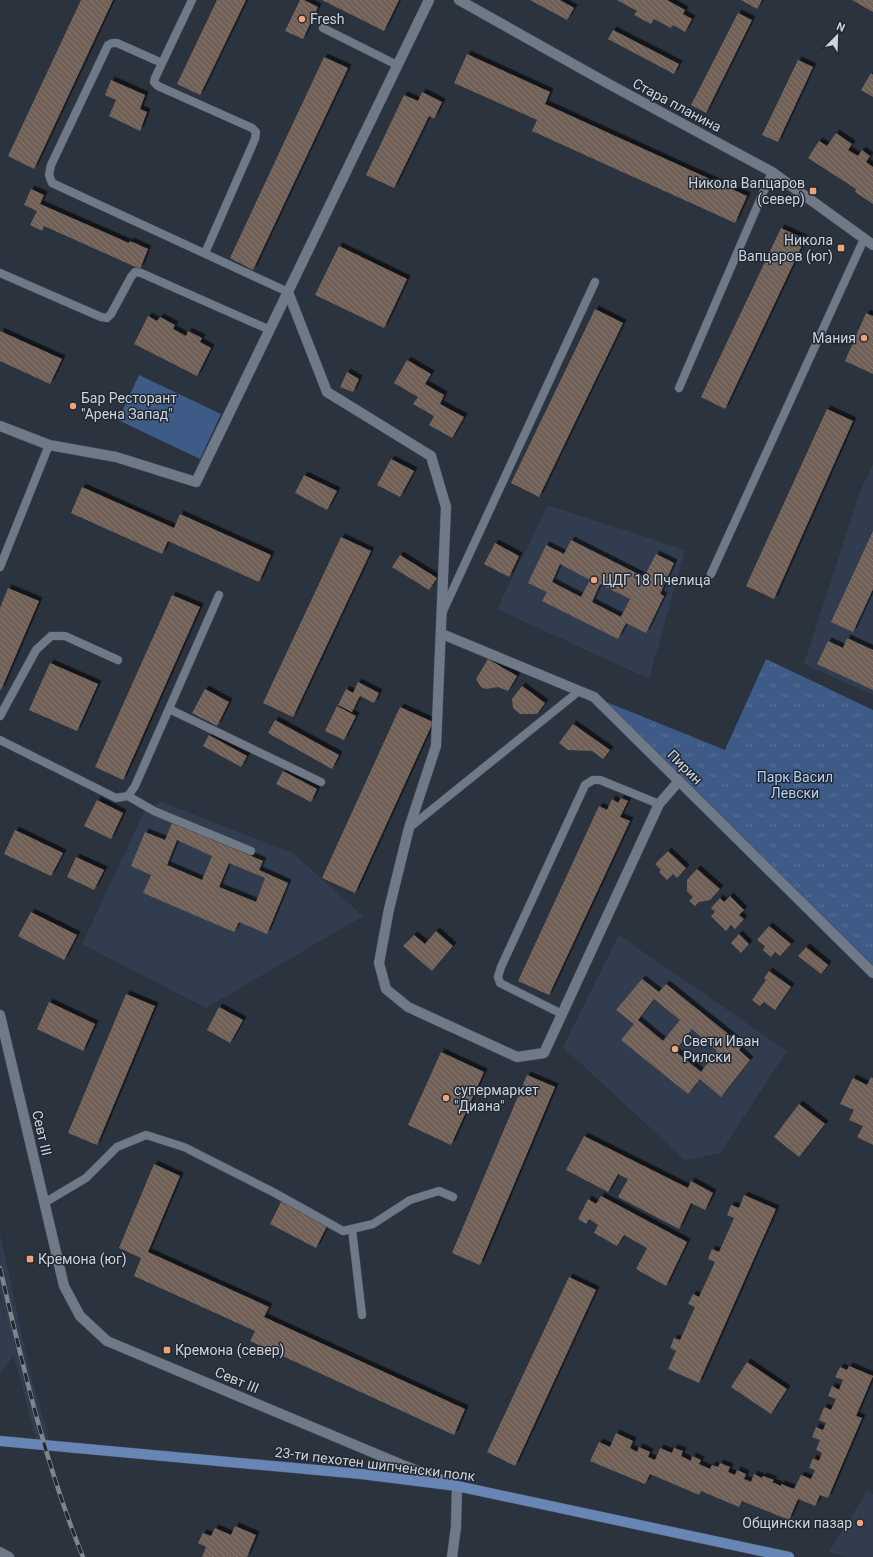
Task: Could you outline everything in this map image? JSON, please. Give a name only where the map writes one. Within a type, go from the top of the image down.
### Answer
[{"type":"main road","name":"23-ти пехотен шипченски полк","points":[[0,1441],[362,1474],[457,1486],[789,1557]]},
{"type":"street","points":[[0,426],[49,445],[116,457],[196,482],[429,0]]},
{"type":"street","name":"Стара планина","points":[[459,0],[607,83],[772,172],[873,245]]},
{"type":"street","points":[[288,292],[327,392],[432,456],[446,507],[443,611],[436,746],[409,828],[389,909],[379,963],[386,988],[408,1007],[517,1057],[544,1053],[659,804],[679,781]]},
{"type":"street","name":"Пирин","points":[[442,634],[594,697],[873,973]]},
{"type":"street","name":"Севт III","points":[[0,1015],[64,1286],[80,1316],[107,1340],[405,1466],[457,1486]]},
{"type":"street","points":[[452,1557],[456,1527],[457,1486]]},
{"type":"street","points":[[0,1552],[9,1557]]},
{"type":"lane","points":[[192,0],[154,82],[158,86],[252,128],[256,132],[255,139],[205,253]]},
{"type":"lane","points":[[323,28],[397,65]]},
{"type":"lane","points":[[162,63],[117,43],[108,45],[51,165],[48,175],[52,183],[288,292]]},
{"type":"lane","points":[[679,388],[772,172]]},
{"type":"lane","points":[[711,574],[864,239]]},
{"type":"lane","points":[[0,273],[101,317],[107,318],[112,314],[131,277],[135,272],[141,272],[270,330]]},
{"type":"lane","points":[[443,611],[595,282]]},
{"type":"lane","points":[[0,567],[49,445]]},
{"type":"lane","points":[[128,796],[135,786],[219,595]]},
{"type":"lane","points":[[0,716],[36,650],[51,636],[65,636],[118,660]]},
{"type":"lane","points":[[409,828],[579,691]]},
{"type":"lane","points":[[169,709],[321,782]]},
{"type":"lane","points":[[0,740],[116,798],[128,796],[154,811],[251,851]]},
{"type":"lane","points":[[562,1014],[500,983],[498,977],[501,967],[585,785],[592,780],[600,780],[659,804]]},
{"type":"lane","points":[[44,1203],[86,1178],[117,1147],[146,1135],[184,1147],[273,1192],[343,1231],[373,1224],[410,1200],[439,1190],[453,1197]]},
{"type":"lane","points":[[352,1229],[362,1315]]},
{"type":"shaded area","points":[[873,464],[873,695],[804,664],[860,492]]},
{"type":"shaded area","name":"ЦДГ 18 Пчелица","points":[[548,505],[685,550],[649,679],[497,609]]},
{"type":"shaded area","points":[[161,802],[293,853],[363,916],[206,1008],[82,944],[145,810]]},
{"type":"shaded area","name":"Свети Иван Рилски","points":[[619,935],[787,1051],[720,1153],[685,1160],[563,1047]]},
{"type":"shaded area","points":[[0,1234],[30,1372],[52,1450],[39,1450],[14,1356],[0,1372],[0,1297],[11,1341],[0,1292]]},
{"type":"shaded area","name":"Общински пазар","points":[[867,1491],[873,1494],[873,1557],[847,1557],[829,1552]]},
{"type":"green space","points":[[139,375],[221,414],[200,459],[118,420]]},
{"type":"green space","name":"Парк Васил Левски","points":[[766,659],[873,710],[873,973],[594,697],[725,750]]},
{"type":"building","points":[[81,0],[113,0],[34,169],[8,156]]},
{"type":"building","points":[[217,0],[246,0],[200,95],[177,84]]},
{"type":"building","name":"Fresh","points":[[300,0],[304,0],[318,7],[303,39],[285,31]]},
{"type":"building","points":[[322,0],[399,0],[384,31]]},
{"type":"building","points":[[530,0],[560,0],[574,8],[567,20]]},
{"type":"building","points":[[617,0],[667,0],[685,10],[683,14],[692,19],[685,32],[673,25],[671,28],[654,19],[651,24],[634,15],[637,11]]},
{"type":"building","points":[[741,0],[762,0],[757,9]]},
{"type":"building","points":[[852,0],[873,0],[873,12]]},
{"type":"building","points":[[738,13],[752,20],[706,113],[691,105]]},
{"type":"building","points":[[613,30],[679,64],[674,74],[608,39]]},
{"type":"building","points":[[467,54],[550,92],[545,104],[747,196],[735,223],[532,131],[537,120],[454,83]]},
{"type":"building","points":[[324,57],[348,68],[253,270],[230,258]]},
{"type":"building","points":[[798,60],[813,67],[778,142],[762,135]]},
{"type":"building","points":[[871,73],[873,75],[873,97],[861,90]]},
{"type":"building","points":[[111,80],[145,95],[140,109],[147,112],[140,131],[109,116],[116,100],[105,95]]},
{"type":"building","points":[[422,92],[442,102],[434,119],[429,116],[394,188],[366,175],[404,95],[418,101]]},
{"type":"building","points":[[836,133],[852,144],[848,150],[858,156],[862,150],[870,156],[866,162],[873,167],[873,204],[855,192],[856,189],[808,158],[819,141],[827,146]]},
{"type":"building","points":[[31,189],[44,195],[40,204],[129,243],[130,241],[148,249],[140,269],[44,226],[42,231],[30,225],[37,211],[24,205]]},
{"type":"building","points":[[781,228],[805,239],[725,409],[701,397]]},
{"type":"building","points":[[339,246],[407,279],[384,328],[315,295]]},
{"type":"building","points":[[595,309],[623,323],[539,497],[511,483]]},
{"type":"building","name":"Мания","points":[[866,313],[873,316],[873,374],[845,361]]},
{"type":"building","points":[[148,316],[157,321],[160,317],[175,325],[173,329],[186,336],[188,331],[202,338],[200,342],[211,348],[197,376],[134,344]]},
{"type":"building","points":[[0,331],[62,359],[50,384],[0,361]]},
{"type":"building","points":[[407,360],[431,374],[425,384],[444,395],[440,404],[464,417],[452,438],[429,425],[434,416],[413,404],[418,397],[394,383]]},
{"type":"building","points":[[347,372],[359,379],[353,392],[340,387]]},
{"type":"building","points":[[827,409],[853,421],[774,599],[746,586]]},
{"type":"building","points":[[391,459],[414,471],[400,497],[377,485]]},
{"type":"building","points":[[304,475],[337,491],[327,510],[295,493]]},
{"type":"building","points":[[82,487],[174,528],[180,514],[271,555],[259,582],[168,541],[162,554],[71,513]]},
{"type":"building","points":[[873,531],[873,589],[853,632],[831,622]]},
{"type":"building","points":[[341,537],[371,551],[293,717],[263,703]]},
{"type":"building","points":[[571,540],[644,577],[656,554],[674,563],[660,594],[664,596],[646,633],[626,623],[618,639],[542,601],[547,592],[528,583],[546,545],[564,554]],"holes":[[[560,564],[590,580],[581,597],[552,582]],[[600,584],[630,599],[621,617],[592,602]]]},
{"type":"building","points":[[495,543],[519,556],[509,577],[484,564]]},
{"type":"building","points":[[400,555],[437,578],[429,590],[392,567]]},
{"type":"building","points":[[8,588],[39,601],[1,690],[0,608]]},
{"type":"building","points":[[172,595],[200,607],[123,780],[95,767]]},
{"type":"building","points":[[847,638],[873,650],[873,690],[817,664],[828,641],[843,648]]},
{"type":"building","points":[[488,659],[517,676],[508,691],[498,687],[486,689],[481,687],[476,679]]},
{"type":"building","points":[[50,663],[98,684],[77,731],[29,710]]},
{"type":"building","points":[[358,682],[379,693],[374,703],[360,696],[352,712],[338,705],[346,689],[353,693]]},
{"type":"building","points":[[522,686],[545,703],[537,714],[520,714],[513,708],[512,699]]},
{"type":"building","points":[[205,689],[229,702],[217,726],[192,713]]},
{"type":"building","points":[[337,706],[356,716],[344,740],[325,731]]},
{"type":"building","points":[[400,707],[433,722],[355,893],[322,878]]},
{"type":"building","points":[[275,720],[339,755],[332,769],[268,733]]},
{"type":"building","points":[[573,724],[610,750],[603,759],[592,751],[568,750],[559,743]]},
{"type":"building","points":[[209,735],[247,756],[241,767],[203,746]]},
{"type":"building","points":[[283,771],[317,789],[311,802],[276,784]]},
{"type":"building","points":[[621,798],[628,801],[620,817],[630,821],[549,995],[518,981],[599,806],[607,810],[612,799],[618,803]]},
{"type":"building","points":[[97,800],[123,813],[111,839],[84,826]]},
{"type":"building","points":[[172,823],[263,861],[259,870],[288,883],[267,934],[239,922],[234,932],[143,893],[151,875],[131,866],[145,832],[165,840]],"holes":[[[177,840],[212,856],[202,880],[167,865]],[[229,863],[265,878],[256,902],[219,887]]]},
{"type":"building","points":[[15,830],[63,853],[51,876],[4,854]]},
{"type":"building","points":[[668,851],[686,868],[677,878],[673,874],[667,880],[659,872],[661,870],[655,864]]},
{"type":"building","points":[[76,857],[104,870],[94,890],[67,877]]},
{"type":"building","points":[[697,869],[720,889],[710,900],[699,902],[695,906],[689,901],[693,897],[687,891],[687,880]]},
{"type":"building","points":[[730,896],[744,910],[739,915],[744,919],[735,929],[731,925],[726,931],[711,916],[715,912],[711,908],[720,898],[724,902]]},
{"type":"building","points":[[31,912],[77,935],[64,960],[18,936]]},
{"type":"building","points":[[769,926],[791,944],[780,956],[775,952],[771,957],[763,950],[765,946],[757,940]]},
{"type":"building","points":[[436,931],[453,946],[432,971],[403,946],[414,935],[425,944]]},
{"type":"building","points":[[739,934],[749,944],[741,953],[731,943]]},
{"type":"building","points":[[806,947],[828,965],[821,974],[798,956]]},
{"type":"building","points":[[769,971],[791,987],[775,1010],[764,1002],[760,1006],[752,1000],[766,980],[764,978]]},
{"type":"building","points":[[642,979],[659,992],[666,984],[742,1045],[739,1050],[750,1060],[721,1097],[700,1079],[688,1094],[621,1040],[634,1024],[616,1010]],"holes":[[[654,999],[680,1020],[663,1041],[638,1020]],[[692,1029],[717,1051],[701,1072],[675,1051]]]},
{"type":"building","points":[[126,994],[155,1006],[97,1145],[68,1133]]},
{"type":"building","points":[[49,1002],[95,1024],[83,1051],[37,1029]]},
{"type":"building","points":[[219,1007],[243,1020],[230,1043],[207,1030]]},
{"type":"building","name":"супермаркет \"Диана\"","points":[[441,1052],[484,1072],[451,1145],[408,1125]]},
{"type":"building","points":[[527,1075],[555,1087],[480,1265],[452,1253]]},
{"type":"building","points":[[871,1077],[873,1078],[873,1145],[857,1137],[863,1126],[849,1120],[854,1110],[840,1104],[853,1078],[867,1085]]},
{"type":"building","points":[[799,1104],[825,1124],[799,1157],[774,1137]]},
{"type":"building","points":[[584,1136],[688,1188],[691,1181],[713,1193],[705,1210],[691,1203],[679,1229],[618,1197],[628,1179],[618,1174],[608,1192],[566,1170]]},
{"type":"building","points":[[154,1164],[180,1176],[148,1252],[269,1307],[264,1317],[465,1409],[454,1435],[250,1341],[255,1331],[134,1276],[141,1258],[119,1248]]},
{"type":"building","points":[[744,1195],[776,1209],[699,1383],[668,1369],[676,1351],[670,1348],[674,1338],[680,1340],[695,1307],[688,1304],[693,1294],[699,1297],[715,1262],[708,1259],[712,1249],[719,1252],[734,1218],[727,1215],[731,1205],[739,1208]]},
{"type":"building","points":[[601,1196],[687,1242],[666,1286],[636,1269],[647,1248],[624,1235],[617,1246],[594,1233],[598,1225],[589,1219],[586,1224],[578,1219],[588,1199],[596,1204]]},
{"type":"building","points":[[282,1200],[328,1224],[316,1248],[270,1224]]},
{"type":"building","points":[[569,1277],[596,1290],[515,1466],[487,1452]]},
{"type":"building","points":[[747,1362],[787,1389],[771,1414],[731,1387]]},
{"type":"building","points":[[849,1366],[873,1376],[856,1416],[862,1418],[828,1498],[820,1495],[815,1506],[798,1499],[789,1520],[742,1501],[739,1507],[701,1491],[699,1495],[650,1474],[645,1484],[590,1461],[599,1442],[610,1447],[616,1433],[633,1441],[630,1448],[637,1452],[639,1447],[650,1452],[648,1457],[655,1460],[660,1448],[672,1453],[674,1448],[683,1451],[681,1456],[691,1461],[692,1456],[701,1460],[699,1464],[710,1469],[712,1465],[718,1467],[720,1463],[730,1467],[728,1472],[735,1475],[737,1470],[746,1474],[744,1479],[751,1482],[754,1474],[762,1478],[763,1476],[774,1480],[772,1482],[781,1486],[781,1484],[794,1489],[801,1475],[811,1479],[815,1470],[809,1468],[813,1458],[819,1461],[822,1453],[816,1450],[820,1440],[812,1437],[816,1427],[823,1430],[826,1423],[819,1420],[824,1407],[831,1410],[836,1399],[828,1396],[832,1386],[839,1390],[843,1380],[835,1377],[840,1367],[847,1370]]},
{"type":"building","points":[[235,1526],[256,1535],[247,1557],[202,1557],[206,1547],[198,1543],[203,1533],[211,1536],[215,1528],[231,1535]]},
{"type":"railway","points":[[0,1268],[26,1378],[46,1451],[69,1522],[83,1557]]},
{"type":"place","name":"Fresh","points":[[302,19]]},
{"type":"place","name":"Никола Вапцаров (север)","points":[[813,191]]},
{"type":"place","name":"Никола Вапцаров (юг)","points":[[841,248]]},
{"type":"place","name":"Мания","points":[[864,338]]},
{"type":"place","name":"Бар Ресторант \"Арена Запад\"","points":[[73,406]]},
{"type":"place","name":"ЦДГ 18 Пчелица","points":[[594,580]]},
{"type":"place","name":"Свети Иван Рилски","points":[[675,1049]]},
{"type":"place","name":"супермаркет \"Диана\"","points":[[446,1098]]},
{"type":"place","name":"Кремона (юг)","points":[[30,1259]]},
{"type":"place","name":"Кремона (север)","points":[[167,1350]]},
{"type":"place","name":"Общински пазар","points":[[860,1523]]}]
